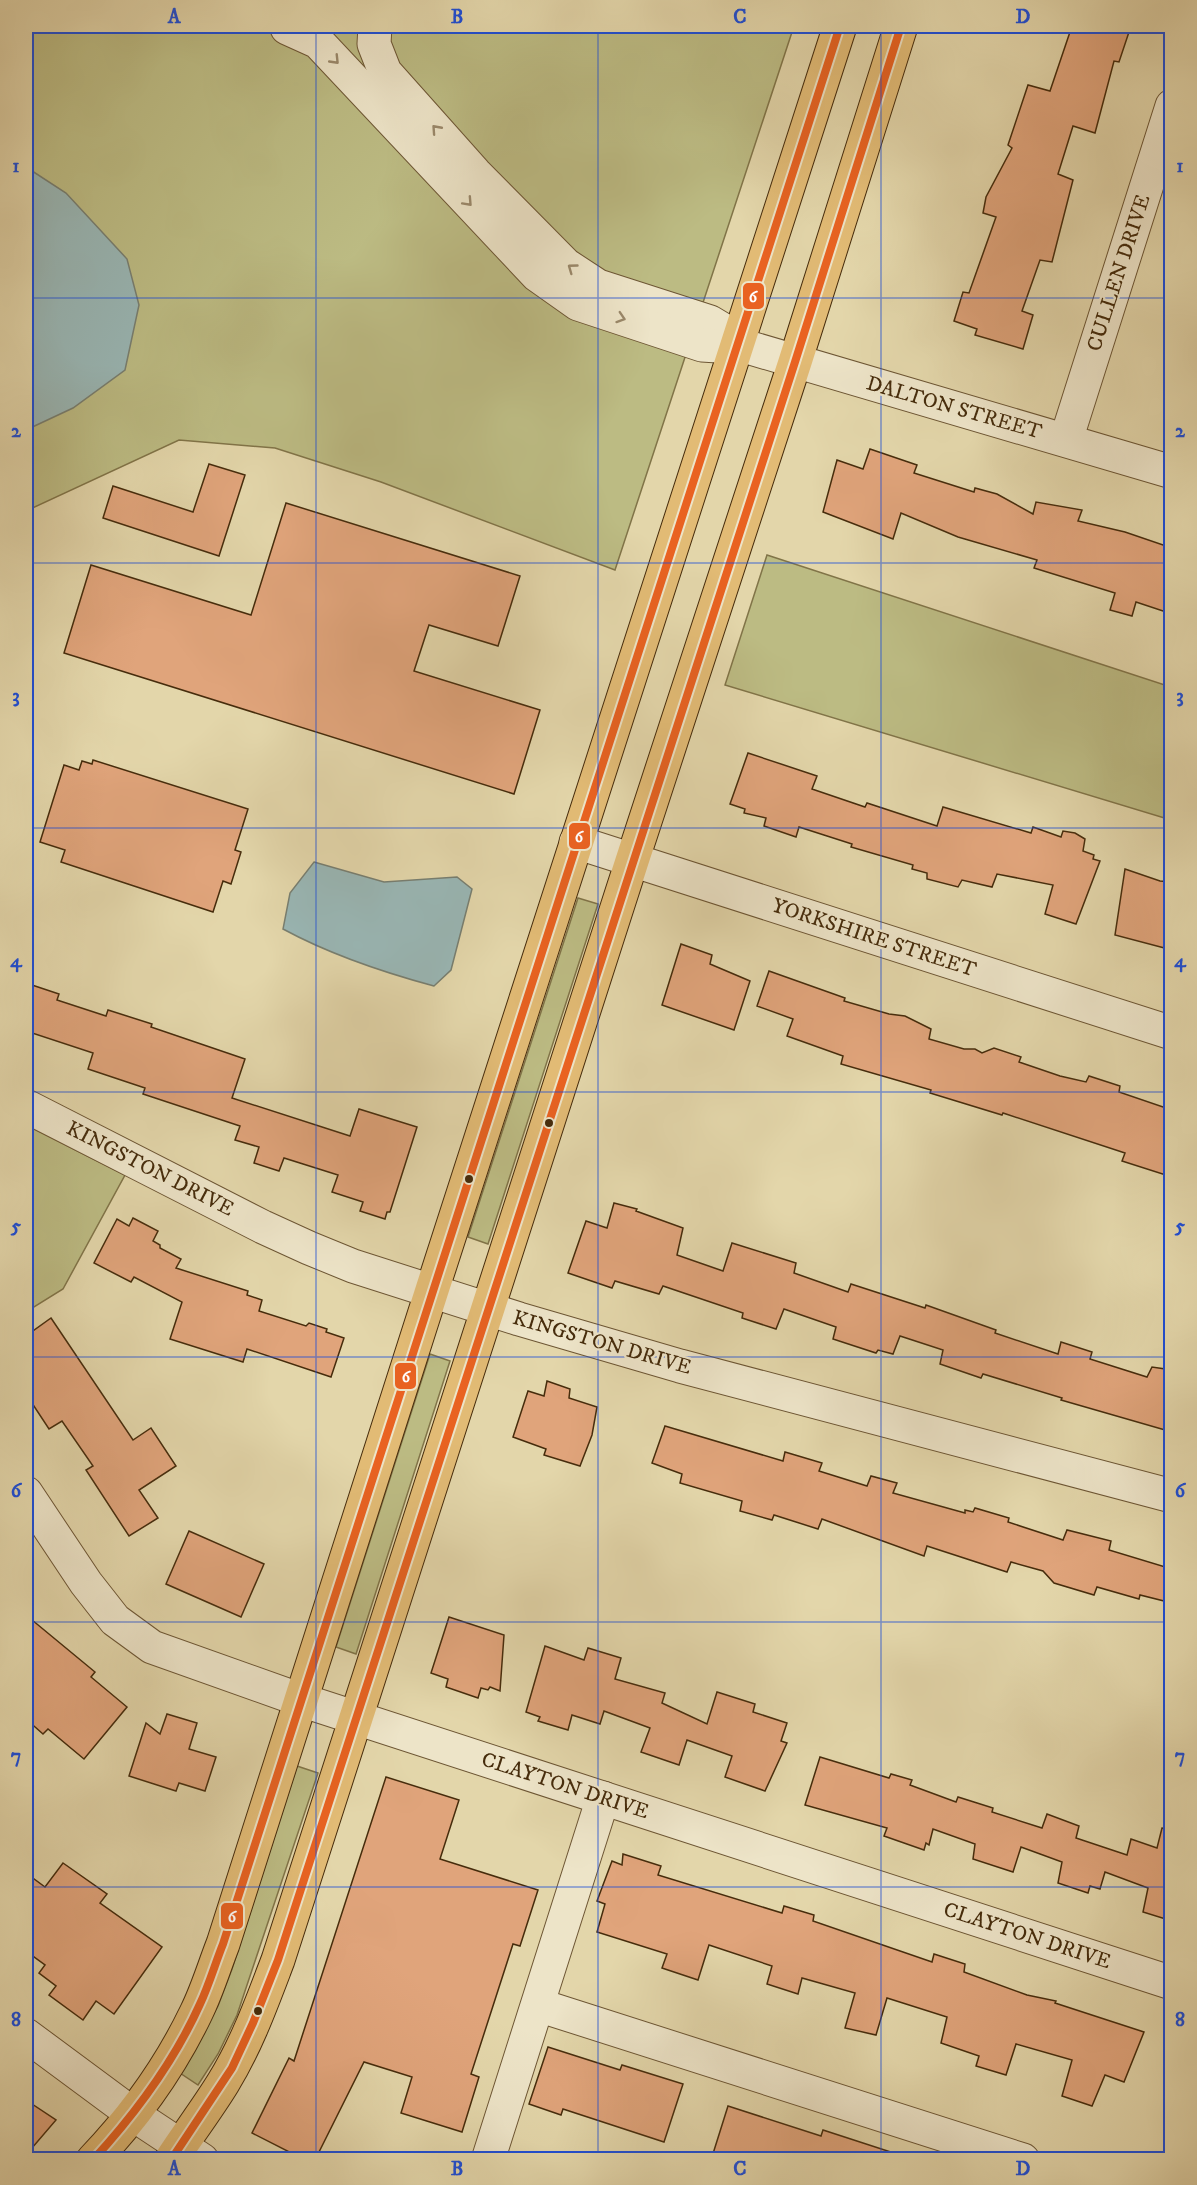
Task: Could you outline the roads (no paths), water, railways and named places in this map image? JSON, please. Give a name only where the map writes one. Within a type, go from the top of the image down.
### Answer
[{"type":"main road","points":[[93,2160],[134,2115],[168,2064],[197,2012],[223,1944],[840,26]]},
{"type":"main road","points":[[184,2155],[224,2083],[254,2022],[278,1960],[795,362],[901,26]]},
{"type":"street","points":[[282,26],[318,42],[537,275],[578,304],[702,345],[737,344]]},
{"type":"street","points":[[375,26],[374,44],[385,72],[475,173],[566,265],[598,286],[710,322],[725,331],[737,344]]},
{"type":"street","name":"CULLEN DRIVE","points":[[1066,440],[1172,106]]},
{"type":"street","name":"DALTON STREET","points":[[737,344],[1172,472]]},
{"type":"street","name":"YORKSHIRE STREET","points":[[576,842],[1172,1033]]},
{"type":"street","name":"KINGSTON DRIVE","points":[[26,1106],[309,1248],[353,1266],[681,1366],[1172,1496]]},
{"type":"street","name":"CLAYTON DRIVE","points":[[26,1493],[86,1583],[115,1620],[152,1647],[301,1700],[1172,1983]]},
{"type":"street","points":[[488,2160],[603,1798]]},
{"type":"street","points":[[538,2005],[1023,2160]]},
{"type":"street","points":[[26,2035],[184,2155]]},
{"type":"water","points":[[26,167],[66,193],[127,259],[139,305],[125,370],[73,408],[26,430]]},
{"type":"water","points":[[314,862],[384,882],[457,877],[472,889],[451,970],[434,986],[357,962],[283,929],[290,893]]}]
